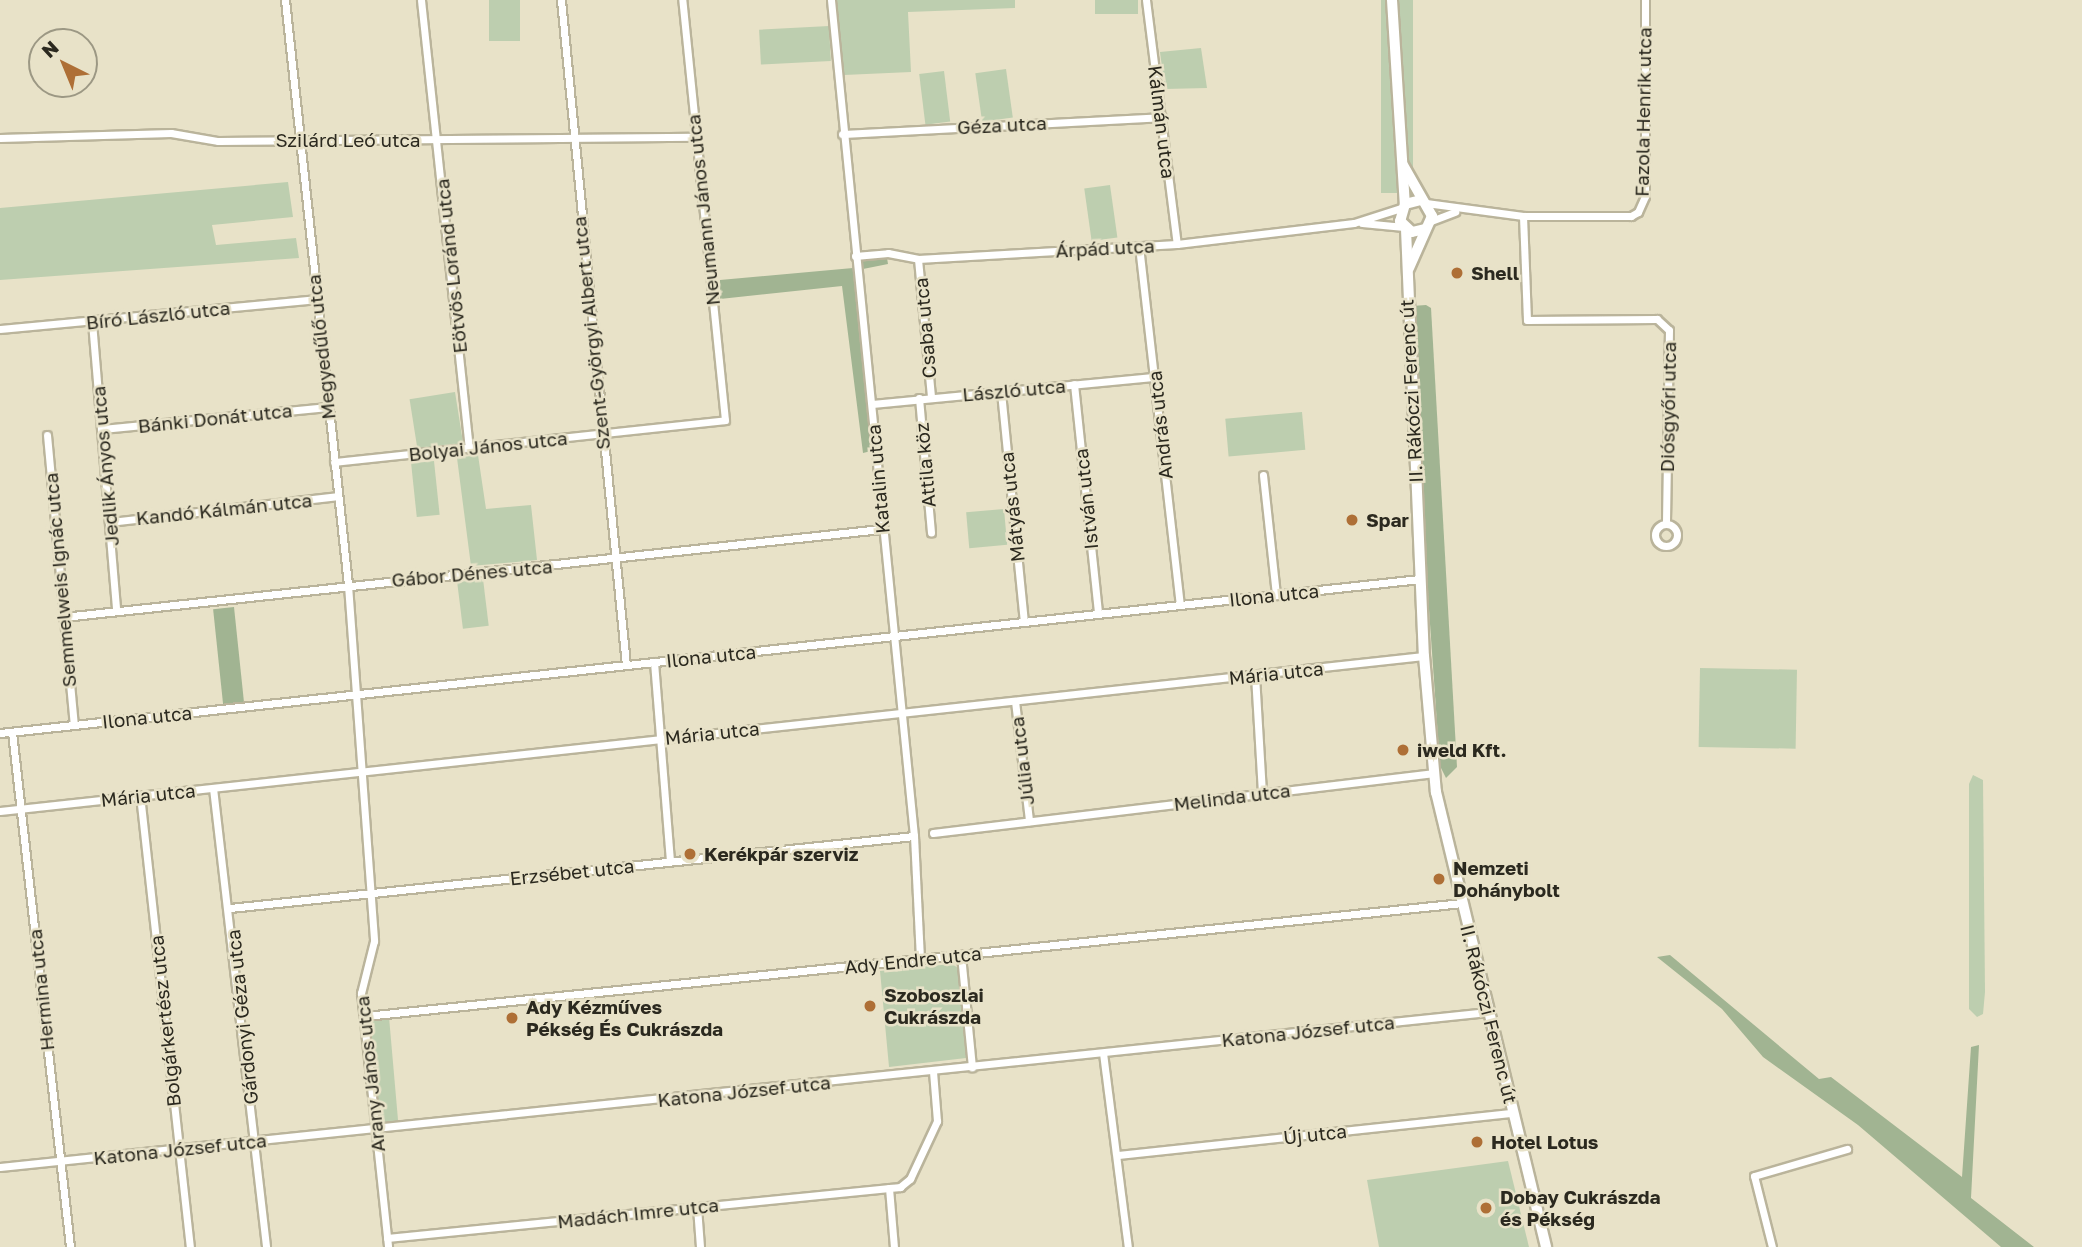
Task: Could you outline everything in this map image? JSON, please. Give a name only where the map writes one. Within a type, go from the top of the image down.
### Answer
[{"type":"main road","name":"II. Rákóczi Ferenc út","points":[[1392,0],[1424,656],[1434,773],[1462,903],[1546,1247]]},
{"type":"main road","name":"II. Rákóczi Ferenc út","points":[[1400,158],[1424,202],[1428,225],[1406,278]]},
{"type":"main road","points":[[1403,206],[1424,202]]},
{"type":"main road","points":[[1405,228],[1428,225]]},
{"type":"street","name":"Megyedűlő utca","points":[[285,0],[315,299],[348,585],[353,694]]},
{"type":"street","name":"Eötvös Loránd utca","points":[[421,0],[469,448]]},
{"type":"street","name":"Szent-Györgyi Albert utca","points":[[561,0],[572,140],[626,665]]},
{"type":"street","name":"Neumann János utca","points":[[682,0],[725,420]]},
{"type":"street","name":"Katalin utca","points":[[831,0],[842,134],[873,404],[881,529],[914,836],[920,958]]},
{"type":"street","name":"Kálmán utca","points":[[1146,0],[1177,244]]},
{"type":"street","name":"Fazola Henrik utca","points":[[1460,211],[1523,216],[1631,216],[1643,206],[1645,0]]},
{"type":"street","name":"Géza utca","points":[[842,134],[1162,117]]},
{"type":"street","name":"Szilárd Leó utca","points":[[0,138],[171,133],[196,140],[298,141],[572,140],[696,136]]},
{"type":"street","points":[[1424,202],[1460,211]]},
{"type":"street","name":"Árpád utca","points":[[1354,223],[1403,206]]},
{"type":"street","points":[[1428,225],[1460,211]]},
{"type":"street","name":"Diósgyőri utca","points":[[1523,216],[1527,320],[1657,320],[1669,330],[1666,524]]},
{"type":"street","name":"Árpád utca","points":[[855,256],[888,253],[918,259],[1177,244],[1354,223],[1405,228]]},
{"type":"street","name":"András utca","points":[[1139,246],[1180,604]]},
{"type":"street","name":"Csaba utca","points":[[918,259],[931,396]]},
{"type":"street","name":"Bíró László utca","points":[[0,329],[315,299]]},
{"type":"street","name":"Jedlik Ányos utca","points":[[92,322],[116,610]]},
{"type":"street","name":"László utca","points":[[873,404],[931,396],[1155,377]]},
{"type":"street","name":"István utca","points":[[1074,384],[1098,614]]},
{"type":"street","name":"Mátyás utca","points":[[1001,392],[1024,622]]},
{"type":"street","name":"Attila köz","points":[[919,398],[931,532]]},
{"type":"street","name":"Bánki Donát utca","points":[[103,429],[327,407]]},
{"type":"street","name":"Bolyai János utca","points":[[334,462],[725,420]]},
{"type":"street","name":"Semmelweis Ignác utca","points":[[47,435],[74,726]]},
{"type":"street","points":[[1264,475],[1276,595]]},
{"type":"street","name":"Kandó Kálmán utca","points":[[110,522],[338,496]]},
{"type":"street","name":"Gábor Dénes utca","points":[[63,617],[881,529]]},
{"type":"street","name":"Ilona utca","points":[[0,733],[1421,579]]},
{"type":"street","name":"Mária utca","points":[[0,811],[1424,656]]},
{"type":"street","points":[[654,662],[670,861]]},
{"type":"street","points":[[1255,675],[1262,794]]},
{"type":"street","name":"Arany János utca","points":[[353,694],[374,941],[362,983],[387,1243]]},
{"type":"street","name":"Júlia utca","points":[[1015,701],[1029,821]]},
{"type":"street","name":"Hermina utca","points":[[12,732],[70,1247]]},
{"type":"street","name":"Melinda utca","points":[[933,833],[1434,773]]},
{"type":"street","name":"Gárdonyi Géza utca","points":[[214,788],[266,1247]]},
{"type":"street","name":"Bolgárkertész utca","points":[[140,796],[190,1247]]},
{"type":"street","name":"Erzsébet utca","points":[[229,908],[914,836]]},
{"type":"street","name":"Ady Endre utca","points":[[365,1016],[1462,903]]},
{"type":"street","points":[[961,955],[972,1067]]},
{"type":"street","name":"Katona József utca","points":[[0,1167],[1488,1012]]},
{"type":"street","points":[[1103,1053],[1128,1247]]},
{"type":"street","points":[[894,1247],[889,1188],[900,1187],[910,1179],[937,1121],[933,1071]]},
{"type":"street","name":"Új utca","points":[[1118,1154],[1513,1113]]},
{"type":"street","points":[[1772,1247],[1754,1176],[1847,1149]]},
{"type":"street","name":"Madách Imre utca","points":[[387,1243],[889,1188]]},
{"type":"street","points":[[697,1207],[700,1247]]},
{"type":"green space","points":[[489,0],[520,0],[520,41],[489,41]]},
{"type":"green space","points":[[836,0],[1015,0],[1015,8],[908,12],[911,72],[839,75]]},
{"type":"green space","points":[[1095,0],[1138,0],[1138,14],[1095,14]]},
{"type":"green space","points":[[1381,0],[1413,0],[1413,193],[1381,193]]},
{"type":"green space","points":[[829,26],[831,61],[761,65],[759,30]]},
{"type":"green space","points":[[1201,48],[1207,88],[1165,89],[1160,52]]},
{"type":"green space","points":[[1006,69],[1013,118],[982,122],[975,73]]},
{"type":"green space","points":[[944,71],[950,122],[925,125],[919,74]]},
{"type":"green space","points":[[288,182],[293,217],[212,225],[216,245],[296,238],[299,258],[0,280],[0,208]]},
{"type":"green space","points":[[1110,185],[1117,237],[1092,241],[1084,189]]},
{"type":"green space","points":[[862,258],[887,258],[888,264],[863,269],[875,398],[871,451],[863,453],[842,286],[720,299],[720,280],[853,268]]},
{"type":"green space","points":[[1426,305],[1431,308],[1457,767],[1446,778],[1440,766],[1412,306]]},
{"type":"green space","points":[[455,392],[463,445],[418,453],[410,399]]},
{"type":"green space","points":[[1302,412],[1305,450],[1229,457],[1225,419]]},
{"type":"green space","points":[[478,455],[486,509],[531,505],[537,560],[471,566],[457,458]]},
{"type":"green space","points":[[434,461],[440,515],[417,517],[411,463]]},
{"type":"green space","points":[[1004,509],[1007,545],[969,548],[966,512]]},
{"type":"green space","points":[[483,579],[489,626],[463,629],[457,582]]},
{"type":"green space","points":[[234,607],[244,703],[223,706],[213,609]]},
{"type":"green space","points":[[1700,668],[1797,670],[1796,749],[1699,747]]},
{"type":"green space","points":[[1973,775],[1983,780],[1985,992],[1983,1014],[1977,1017],[1969,1009],[1969,784]]},
{"type":"green space","points":[[1670,955],[1819,1079],[1831,1077],[1962,1177],[1971,1047],[1979,1045],[1971,1198],[2034,1247],[2001,1247],[1858,1125],[1763,1057],[1722,1009],[1657,957]]},
{"type":"green space","points":[[952,964],[958,968],[966,1058],[889,1067],[880,971]]},
{"type":"green space","points":[[389,1017],[398,1122],[376,1124],[367,1019]]},
{"type":"green space","points":[[1508,1161],[1529,1247],[1379,1247],[1367,1180]]},
{"type":"place","name":"Shell","points":[[1457,273]]},
{"type":"place","name":"Spar","points":[[1352,520]]},
{"type":"place","name":"iweld Kft.","points":[[1403,750]]},
{"type":"place","name":"Kerékpár szerviz","points":[[690,854]]},
{"type":"place","name":"Nemzeti Dohánybolt","points":[[1439,879]]},
{"type":"place","name":"Szoboszlai Cukrászda","points":[[870,1006]]},
{"type":"place","name":"Ady Kézműves Pékség És Cukrászda","points":[[512,1018]]},
{"type":"place","name":"Hotel Lotus","points":[[1477,1142]]},
{"type":"place","name":"Dobay Cukrászda és Pékség","points":[[1486,1208]]}]
